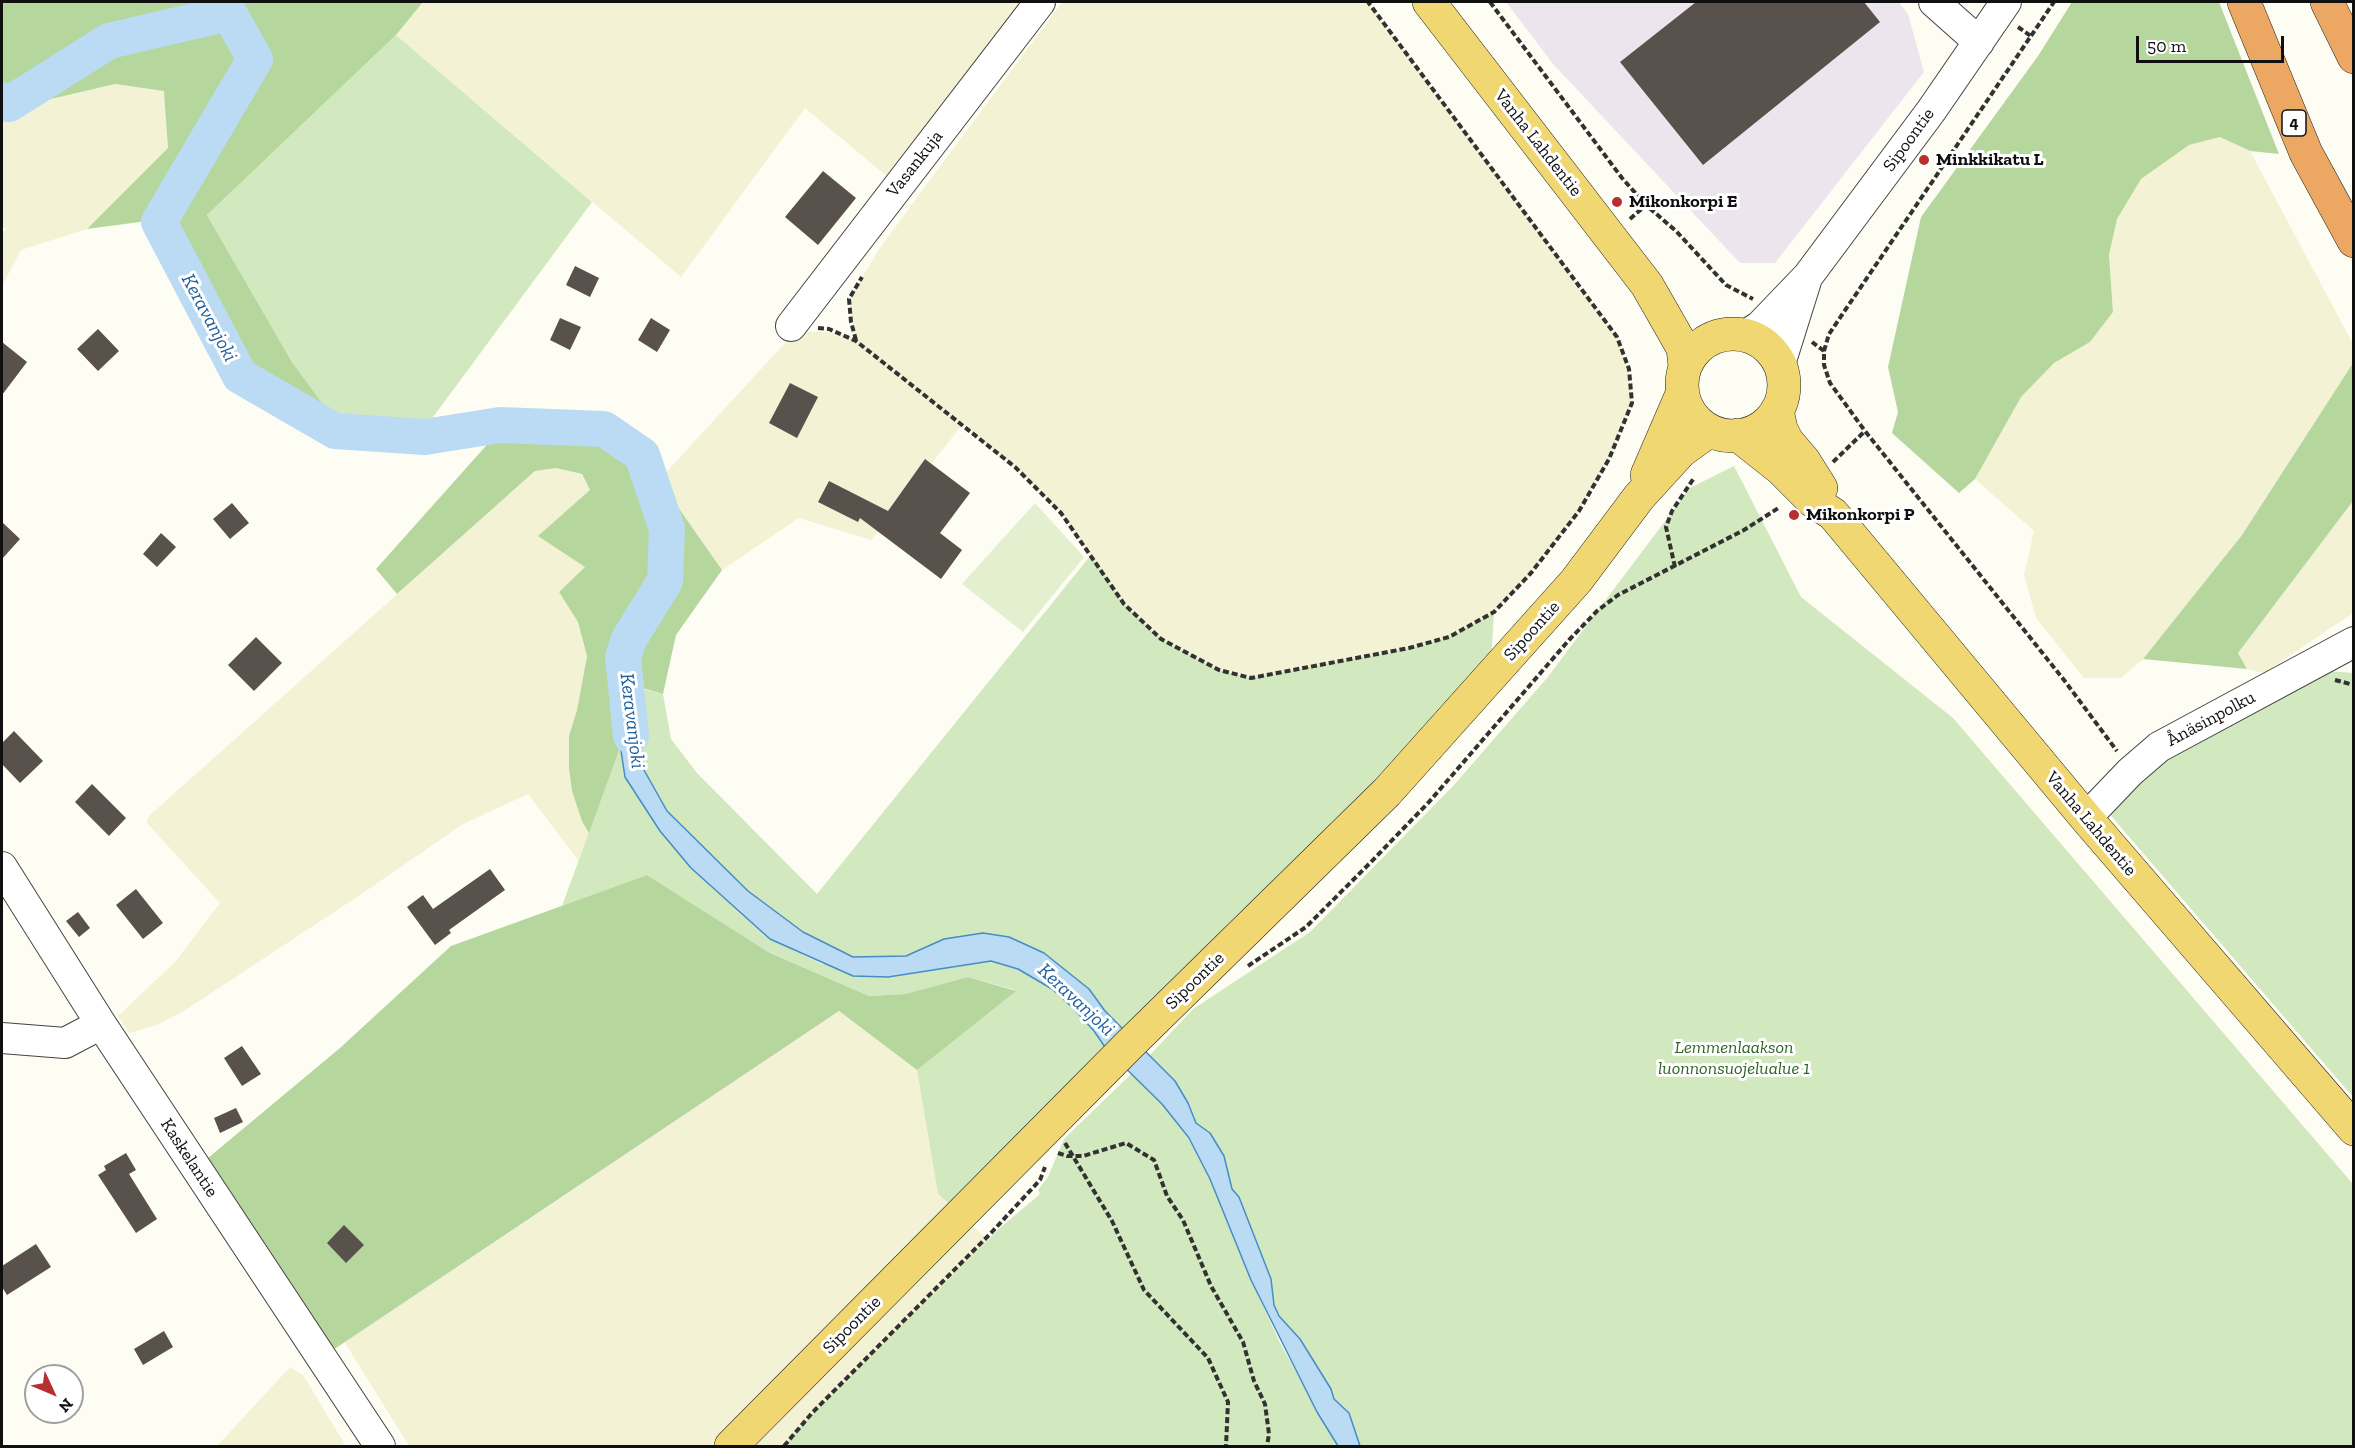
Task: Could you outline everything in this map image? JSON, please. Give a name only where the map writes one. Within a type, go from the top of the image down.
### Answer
[{"type":"highway","name":"4","points":[[2244,2],[2306,153],[2354,241]]},
{"type":"highway","points":[[2327,2],[2354,57]]},
{"type":"main road","name":"Vanha Lahdentie","points":[[1429,2],[1647,285],[1683,348],[1684,380]]},
{"type":"main road","name":"Vanha Lahdentie","points":[[1647,285],[1733,335]]},
{"type":"main road","points":[[1733,335],[1756,338],[1770,349],[1780,364],[1784,381],[1782,399],[1777,410],[1761,428],[1724,433],[1695,420],[1685,405],[1684,380],[1691,354],[1704,342],[1733,335]]},
{"type":"main road","name":"Sipoontie","points":[[1639,497],[1684,380]]},
{"type":"main road","name":"Vanha Lahdentie","points":[[1777,410],[1781,429],[1787,441],[1804,461],[1824,492],[1833,514]]},
{"type":"main road","name":"Vanha Lahdentie","points":[[1724,433],[1781,469],[1813,501],[1833,514],[2085,818],[2354,1129]]},
{"type":"main road","name":"Sipoontie","points":[[731,1446],[1171,1004],[1387,792],[1576,581],[1639,497],[1681,451],[1724,433]]},
{"type":"street","name":"Vasankuja","points":[[791,326],[1040,2]]},
{"type":"street","points":[[1934,2],[1979,42]]},
{"type":"street","name":"Sipoontie","points":[[1780,364],[1784,320],[1808,276],[1931,111],[2007,2]]},
{"type":"street","points":[[1733,335],[1784,320]]},
{"type":"street","name":"Ånäsinpolku","points":[[2085,818],[2158,747],[2354,642]]},
{"type":"street","name":"Kaskelantie","points":[[2,867],[101,1024],[380,1446]]},
{"type":"street","points":[[2,1038],[65,1043],[101,1024]]},
{"type":"path","points":[[791,326],[829,329],[856,341],[1006,460],[1061,513],[1125,604],[1161,639],[1219,670],[1251,678],[1409,648],[1449,637],[1494,612],[1531,573],[1579,511],[1609,459],[1632,403],[1629,369],[1617,337],[1368,2]]},
{"type":"path","points":[[1490,2],[1622,178],[1646,205],[1676,231],[1726,285],[1765,304],[1824,351]]},
{"type":"path","points":[[2054,2],[1829,334],[1824,351],[1824,365],[1830,383],[1865,431],[2064,680],[2106,735],[2130,772]]},
{"type":"path","points":[[1630,219],[1646,205]]},
{"type":"path","points":[[1832,462],[1865,431]]},
{"type":"path","points":[[1675,567],[1666,526],[1672,511],[1699,471]]},
{"type":"path","points":[[1781,499],[1788,507]]},
{"type":"path","points":[[1243,969],[1306,927],[1370,863],[1429,802],[1569,640],[1598,611],[1618,595],[1744,530],[1780,507]]},
{"type":"path","points":[[1060,1135],[1112,1221],[1144,1290],[1208,1358],[1228,1402],[1226,1446]]},
{"type":"path","points":[[1053,1151],[1072,1156],[1083,1156],[1126,1143],[1154,1160],[1167,1196],[1184,1220],[1211,1286],[1243,1342],[1254,1381],[1265,1404],[1269,1434],[1267,1446]]},
{"type":"path","points":[[784,1446],[812,1413],[960,1265],[1040,1180],[1048,1161]]},
{"type":"shaded area","points":[[1506,2],[1899,2],[1908,14],[1924,72],[1775,263],[1740,263],[1553,64]]},
{"type":"green space","points":[[2,2],[423,2],[396,35],[207,215],[292,362],[339,426],[244,371],[166,222],[261,59],[231,6],[108,36],[9,98],[2,93]]},
{"type":"green space","points":[[423,2],[1021,2],[889,178],[805,108],[681,277],[396,35]]},
{"type":"green space","points":[[1062,2],[1368,2],[1617,337],[1629,369],[1632,403],[1609,459],[1579,511],[1531,573],[1494,612],[1449,637],[1409,648],[1251,678],[1219,670],[1161,639],[1124,604],[1061,513],[1015,467],[962,425],[871,540],[799,518],[722,570],[659,480],[796,331],[826,332],[855,338],[849,299],[879,249]]},
{"type":"green space","points":[[2072,2],[2219,2],[2279,154],[2250,151],[2220,137],[2189,145],[2141,179],[2117,219],[2109,255],[2113,312],[2090,342],[2054,363],[2021,397],[1975,479],[1959,493],[1892,433],[1898,412],[1888,367],[1921,217],[2038,56]]},
{"type":"green space","points":[[228,17],[249,59],[155,220],[87,229],[168,148],[164,91],[115,84],[13,108],[113,47]]},
{"type":"green space","points":[[396,35],[592,202],[425,428],[339,426],[292,362],[207,215]]},
{"type":"green space","points":[[115,84],[165,91],[168,148],[87,229],[21,250],[2,286],[2,234],[7,228],[2,228],[2,111]]},
{"type":"green space","points":[[2220,137],[2250,151],[2353,344],[2353,363],[2242,535],[2143,659],[2121,678],[2084,678],[2036,618],[2024,575],[2034,531],[1975,479],[2021,397],[2054,363],[2090,342],[2113,312],[2109,255],[2117,219],[2141,178],[2189,145]]},
{"type":"green space","points":[[2353,363],[2353,501],[2238,653],[2247,669],[2143,659],[2242,535]]},
{"type":"green space","points":[[501,429],[603,433],[638,457],[663,531],[660,579],[626,634],[618,658],[612,692],[620,748],[589,833],[582,821],[572,791],[569,769],[569,736],[577,710],[587,656],[578,622],[559,592],[585,567],[538,536],[590,490],[582,474],[556,468],[535,471],[397,594],[376,569]]},
{"type":"green space","name":"Lemmenlaakson luonnonsuojelualue 1","points":[[1734,466],[1801,597],[1953,718],[2353,1184],[2353,1446],[1360,1446],[1349,1413],[1334,1399],[1331,1389],[1300,1339],[1279,1316],[1274,1305],[1271,1279],[1239,1197],[1232,1190],[1223,1156],[1210,1133],[1196,1123],[1175,1081],[1149,1056],[1193,1009],[1310,932],[1454,785],[1547,678],[1690,488]]},
{"type":"green space","points":[[556,468],[581,474],[590,489],[585,567],[559,592],[578,622],[587,656],[577,710],[569,736],[572,791],[601,849],[583,867],[528,794],[463,824],[187,1009],[157,1025],[129,1033],[118,1016],[175,962],[220,903],[146,822],[150,815],[535,471]]},
{"type":"green space","points":[[659,480],[722,570],[676,635],[663,694],[632,685],[627,656],[668,581],[672,528]]},
{"type":"green space","points":[[2353,501],[2353,613],[2264,673],[2247,669],[2238,653]]},
{"type":"green space","points":[[1035,503],[1084,557],[1023,632],[962,584]]},
{"type":"green space","points":[[1091,555],[1124,604],[1161,639],[1219,670],[1250,678],[1409,648],[1449,637],[1494,612],[1491,662],[1171,1004],[1162,989],[1160,997],[1126,1031],[1105,1011],[1089,989],[1074,978],[944,939],[906,956],[853,957],[803,932],[748,891],[667,811],[644,770],[639,733],[640,707],[632,686],[663,694],[671,739],[697,773],[817,894]]},
{"type":"green space","points":[[2304,669],[2353,673],[2353,1097],[2100,803]]},
{"type":"green space","points":[[620,748],[625,777],[691,868],[770,939],[822,964],[955,967],[991,961],[1018,969],[1052,989],[1072,1007],[1094,1031],[1107,1050],[949,1204],[938,1194],[917,1070],[1015,990],[968,977],[905,994],[869,996],[770,953],[647,875],[562,906]]},
{"type":"green space","points":[[647,875],[770,953],[869,996],[905,994],[968,977],[1016,991],[917,1070],[839,1011],[321,1358],[196,1168],[340,1048],[451,946]]},
{"type":"green space","points":[[839,1011],[917,1070],[938,1194],[1011,1261],[1230,1446],[409,1446],[344,1341]]},
{"type":"green space","points":[[1132,1073],[1162,1104],[1190,1141],[1210,1179],[1251,1280],[1280,1343],[1338,1446],[784,1446],[794,1433],[1001,1227],[1040,1194],[1038,1190],[1048,1177],[1064,1139]]},
{"type":"green space","points":[[290,1367],[303,1375],[346,1446],[217,1446]]},
{"type":"water","points":[[632,685],[640,707],[639,733],[644,770],[667,811],[748,891],[803,932],[853,957],[906,956],[944,939],[983,933],[1009,937],[1044,953],[1089,989],[1105,1011],[1175,1081],[1196,1123],[1210,1133],[1224,1156],[1232,1189],[1239,1197],[1271,1279],[1274,1305],[1279,1316],[1300,1339],[1331,1389],[1334,1399],[1349,1413],[1360,1446],[1338,1446],[1317,1412],[1251,1280],[1210,1179],[1189,1138],[1162,1104],[1107,1050],[1094,1031],[1072,1007],[1052,989],[1018,969],[991,961],[888,977],[853,976],[770,939],[691,868],[660,831],[625,777],[612,692]]},
{"type":"building","points":[[1696,2],[1864,2],[1880,22],[1703,165],[1620,62]]},
{"type":"building","points":[[823,171],[856,198],[818,245],[785,217]]},
{"type":"building","points":[[575,266],[599,278],[590,297],[566,285]]},
{"type":"building","points":[[560,318],[581,327],[570,350],[550,340]]},
{"type":"building","points":[[651,318],[670,330],[657,352],[638,340]]},
{"type":"building","points":[[98,329],[119,351],[98,371],[77,349]]},
{"type":"building","points":[[2,342],[27,362],[2,395]]},
{"type":"building","points":[[790,383],[818,397],[797,438],[769,423]]},
{"type":"building","points":[[925,459],[970,493],[940,533],[962,550],[941,579],[860,518],[858,522],[818,502],[829,481],[888,511]]},
{"type":"building","points":[[232,503],[249,523],[230,539],[213,519]]},
{"type":"building","points":[[2,522],[20,539],[2,559]]},
{"type":"building","points":[[161,533],[176,547],[157,567],[143,554]]},
{"type":"building","points":[[256,637],[282,663],[254,691],[228,665]]},
{"type":"building","points":[[14,731],[43,761],[20,783],[2,764],[2,743]]},
{"type":"building","points":[[92,784],[126,818],[109,836],[75,802]]},
{"type":"building","points":[[490,869],[505,890],[449,930],[451,933],[435,945],[407,907],[423,895],[433,909]]},
{"type":"building","points":[[136,889],[163,923],[143,939],[116,905]]},
{"type":"building","points":[[78,912],[90,928],[79,937],[66,921]]},
{"type":"building","points":[[242,1046],[261,1074],[242,1086],[224,1058]]},
{"type":"building","points":[[236,1108],[243,1122],[220,1133],[214,1118]]},
{"type":"building","points":[[126,1153],[136,1170],[129,1174],[157,1219],[136,1233],[98,1175],[106,1170],[104,1166]]},
{"type":"building","points":[[344,1225],[364,1245],[346,1263],[327,1243]]},
{"type":"building","points":[[36,1244],[51,1267],[7,1295],[2,1287],[2,1266]]},
{"type":"building","points":[[164,1331],[173,1347],[143,1365],[134,1349]]},
{"type":"waterway","name":"Keravanjoki","points":[[2,100],[9,104],[109,41],[229,13],[255,59],[159,222],[240,376],[335,431],[425,437],[500,425],[604,429],[642,455],[667,529],[665,581],[629,639],[623,657],[631,736]]},
{"type":"place","name":"Minkkikatu L","points":[[1924,160]]},
{"type":"place","name":"Mikonkorpi E","points":[[1617,202]]},
{"type":"place","name":"Mikonkorpi P","points":[[1794,515]]}]
